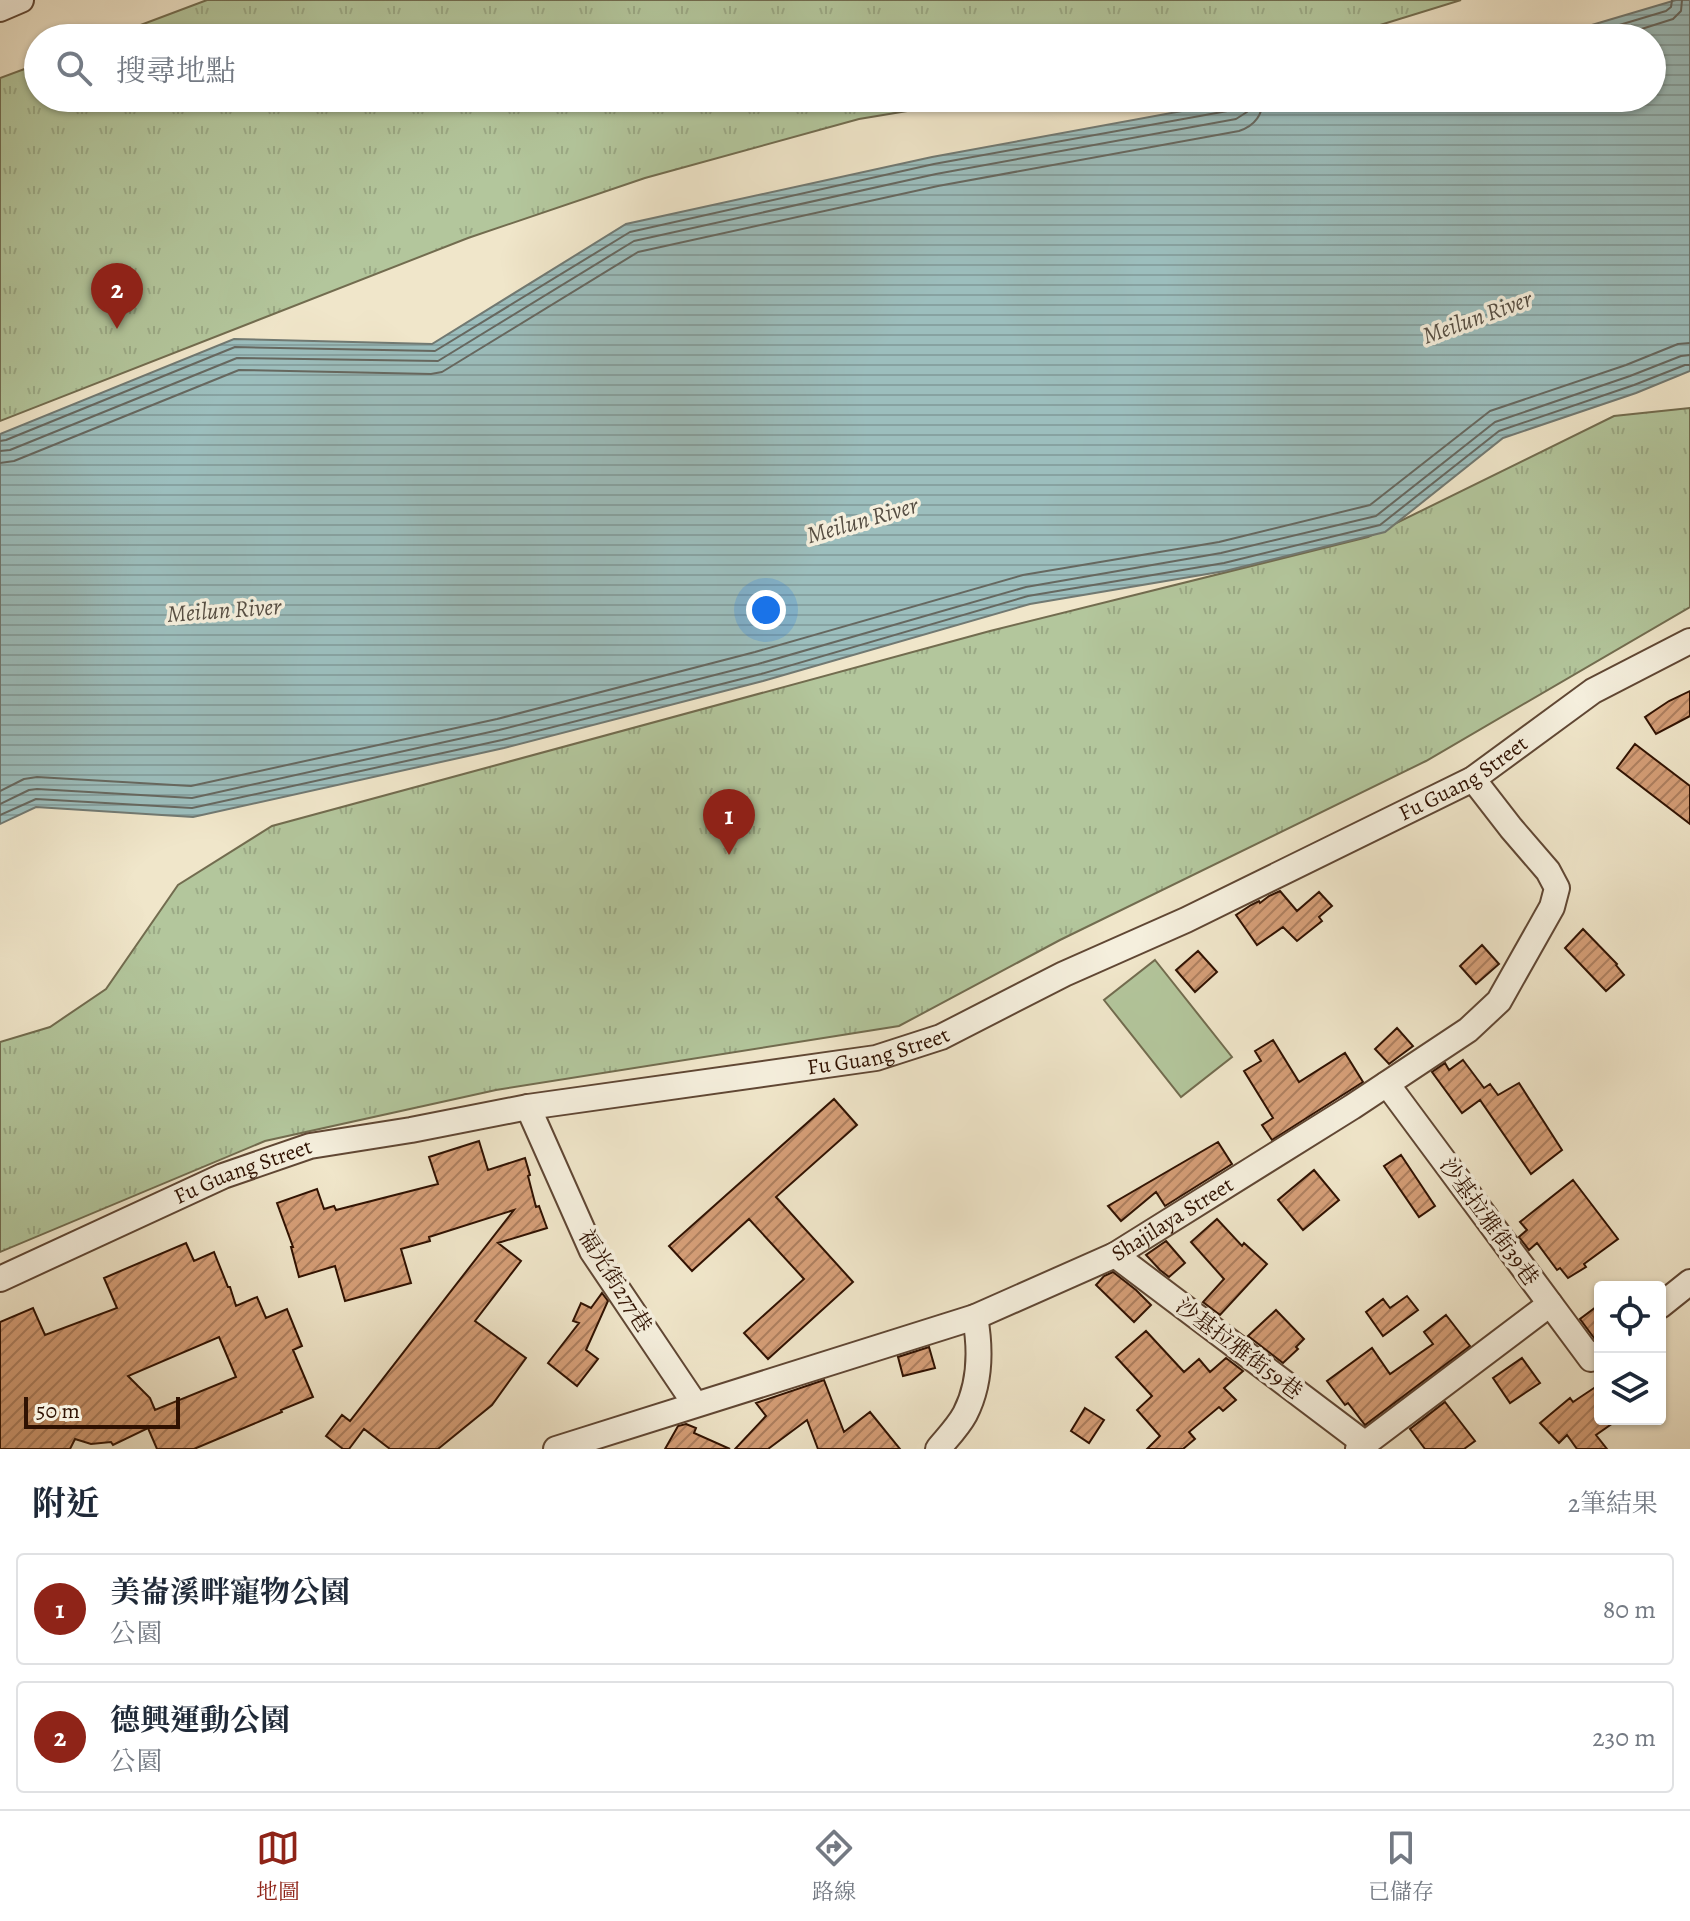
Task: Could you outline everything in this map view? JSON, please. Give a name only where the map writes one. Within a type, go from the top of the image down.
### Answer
[{"type":"street","points":[[0,9],[21,0]]},
{"type":"street","name":"Fu Guang Street","points":[[0,1279],[223,1176],[310,1146],[528,1107],[876,1058],[941,1037],[1064,974],[1186,920],[1473,779],[1593,691],[1690,641]]},
{"type":"street","name":"Shajilaya Street","points":[[556,1449],[600,1443],[695,1404],[975,1317],[1115,1255],[1468,1030],[1499,1001],[1552,907],[1557,888],[1548,871],[1473,779]]},
{"type":"street","name":"沙基拉雅街39巷","points":[[1387,1084],[1550,1304],[1594,1354]]},
{"type":"street","name":"福光街277巷","points":[[528,1107],[592,1251],[695,1404]]},
{"type":"street","name":"沙基拉雅街59巷","points":[[1115,1255],[1361,1446]]},
{"type":"street","points":[[1666,1301],[1690,1282]]},
{"type":"street","points":[[1361,1446],[1550,1304]]},
{"type":"street","points":[[938,1449],[965,1415],[973,1392],[980,1364],[975,1317]]},
{"type":"green space","points":[[207,0],[1461,0],[1383,24],[143,24]]},
{"type":"green space","points":[[24,69],[24,112],[901,112],[859,119],[645,178],[468,238],[0,421],[0,78]]},
{"type":"green space","points":[[1690,408],[1690,607],[1426,761],[1060,940],[899,1026],[496,1090],[265,1141],[0,1252],[0,1042],[50,1027],[106,989],[178,885],[272,826],[990,631],[1368,537],[1614,416]]},
{"type":"green space","points":[[1155,960],[1232,1057],[1181,1097],[1104,1000]]},
{"type":"water","name":"Meilun River","points":[[1676,0],[1690,0],[1690,371],[1636,393],[1503,438],[1385,532],[1225,571],[1030,604],[763,681],[504,748],[193,817],[36,807],[0,824],[0,434],[234,339],[432,344],[626,224],[932,157],[1177,112],[1666,112],[1666,24],[1595,24]]},
{"type":"building","points":[[1690,691],[1690,716],[1656,734],[1645,717]]},
{"type":"building","points":[[1635,744],[1690,786],[1690,824],[1617,768]]},
{"type":"building","points":[[1280,891],[1297,911],[1319,892],[1332,906],[1319,917],[1322,921],[1297,941],[1283,927],[1257,945],[1236,915]]},
{"type":"building","points":[[1583,929],[1624,975],[1606,991],[1565,948]]},
{"type":"building","points":[[1482,945],[1499,964],[1476,984],[1460,966]]},
{"type":"building","points":[[1198,951],[1217,972],[1195,992],[1176,970]]},
{"type":"building","points":[[1397,1028],[1413,1046],[1389,1064],[1375,1049]]},
{"type":"building","points":[[1273,1040],[1299,1082],[1345,1053],[1363,1082],[1272,1140],[1262,1125],[1273,1118],[1244,1071],[1261,1061],[1255,1051]]},
{"type":"building","points":[[1463,1060],[1484,1088],[1490,1084],[1498,1095],[1519,1083],[1562,1150],[1531,1174],[1480,1100],[1462,1113],[1432,1072],[1445,1063],[1449,1070]]},
{"type":"building","points":[[834,1099],[857,1125],[776,1197],[853,1282],[768,1359],[744,1333],[804,1279],[749,1219],[692,1271],[669,1246]]},
{"type":"building","points":[[479,1141],[488,1170],[525,1158],[536,1207],[539,1206],[547,1228],[498,1243],[521,1261],[475,1321],[526,1358],[492,1405],[438,1449],[390,1449],[364,1429],[349,1449],[343,1449],[326,1436],[342,1415],[350,1421],[514,1210],[401,1249],[411,1283],[345,1301],[335,1266],[299,1277],[293,1247],[277,1203],[317,1189],[324,1209],[334,1206],[336,1210],[438,1184],[429,1157]]},
{"type":"building","points":[[1218,1142],[1232,1164],[1165,1206],[1156,1192],[1121,1221],[1108,1206]]},
{"type":"building","points":[[1401,1155],[1435,1206],[1419,1217],[1384,1166]]},
{"type":"building","points":[[1314,1170],[1339,1200],[1303,1230],[1278,1200]]},
{"type":"building","points":[[1573,1180],[1618,1239],[1568,1278],[1560,1268],[1557,1270],[1537,1243],[1529,1250],[1519,1237],[1527,1230],[1520,1222]]},
{"type":"building","points":[[1217,1219],[1242,1246],[1244,1243],[1267,1264],[1220,1315],[1203,1302],[1224,1279],[1191,1242]]},
{"type":"building","points":[[1166,1241],[1185,1263],[1169,1277],[1146,1255]]},
{"type":"building","points":[[186,1243],[194,1261],[214,1252],[236,1306],[257,1297],[266,1318],[287,1309],[302,1346],[293,1350],[313,1397],[194,1449],[157,1449],[148,1428],[113,1445],[111,1442],[91,1444],[75,1439],[70,1449],[0,1449],[0,1322],[33,1308],[45,1335],[117,1308],[104,1278]],"holes":[[[219,1337],[236,1377],[155,1410],[150,1398],[128,1376]]]},
{"type":"building","points":[[1113,1272],[1151,1305],[1134,1322],[1096,1285]]},
{"type":"building","points":[[602,1293],[608,1301],[586,1350],[598,1359],[577,1386],[548,1363],[579,1323],[573,1321],[581,1303],[591,1308]]},
{"type":"building","points":[[1407,1296],[1418,1310],[1383,1336],[1366,1312],[1383,1299],[1390,1308]]},
{"type":"building","points":[[1594,1308],[1594,1338],[1580,1319]]},
{"type":"building","points":[[1276,1310],[1304,1339],[1283,1363],[1248,1336]]},
{"type":"building","points":[[1446,1315],[1470,1346],[1365,1425],[1327,1381],[1372,1348],[1390,1374],[1433,1344],[1424,1332]]},
{"type":"building","points":[[1146,1331],[1184,1372],[1199,1359],[1210,1372],[1226,1358],[1243,1371],[1224,1388],[1236,1400],[1223,1411],[1219,1407],[1189,1432],[1195,1439],[1183,1449],[1147,1449],[1160,1436],[1137,1410],[1152,1396],[1116,1357]]},
{"type":"building","points":[[929,1347],[935,1368],[903,1376],[898,1357]]},
{"type":"building","points":[[1522,1358],[1540,1383],[1510,1403],[1493,1378]]},
{"type":"building","points":[[824,1380],[844,1432],[870,1412],[900,1449],[818,1449],[807,1420],[768,1449],[735,1449],[766,1416],[756,1403]]},
{"type":"building","points":[[1594,1388],[1594,1425],[1610,1425],[1596,1435],[1607,1449],[1577,1449],[1567,1435],[1559,1443],[1540,1423],[1570,1398],[1573,1402]]},
{"type":"building","points":[[1445,1402],[1475,1441],[1464,1449],[1425,1449],[1410,1429]]},
{"type":"building","points":[[1085,1408],[1104,1420],[1089,1443],[1071,1431]]},
{"type":"building","points":[[686,1424],[696,1428],[694,1433],[730,1449],[665,1449],[678,1426]]},
{"type":"place","name":"德興運動公園","points":[[117,329]]},
{"type":"place","name":"美崙溪畔寵物公園","points":[[729,855]]}]
